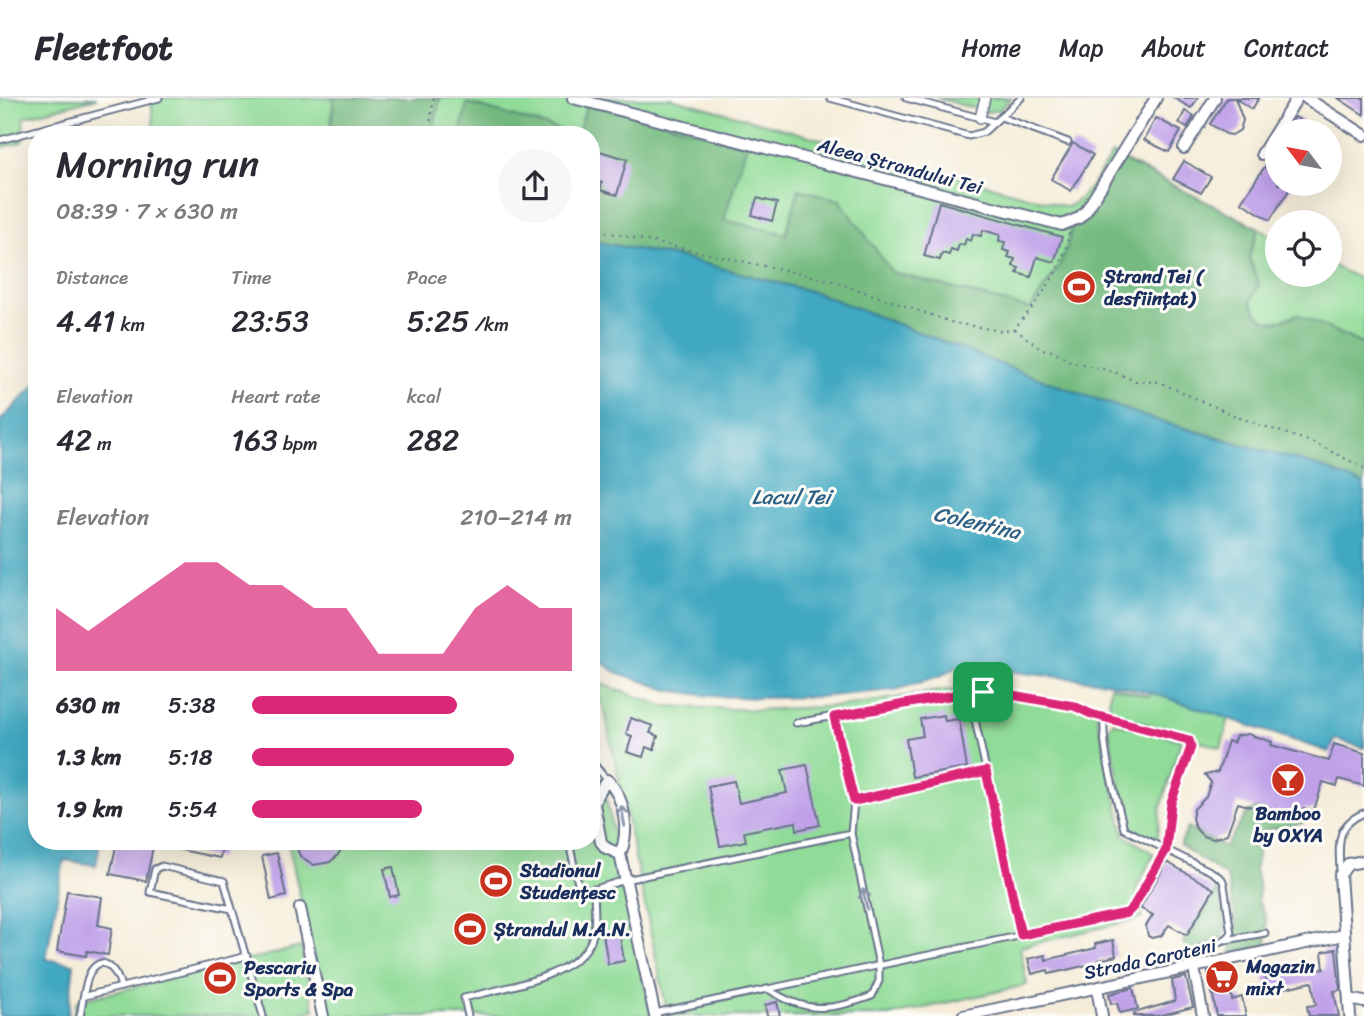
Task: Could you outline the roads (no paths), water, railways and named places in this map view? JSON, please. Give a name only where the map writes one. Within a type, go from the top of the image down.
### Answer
[{"type":"street","name":"Aleea Ștrandului Tei","points":[[573,98],[1053,224],[1070,223],[1079,218],[1091,204],[1156,98]]},
{"type":"street","points":[[980,118],[985,98]]},
{"type":"street","points":[[1184,148],[1215,98]]},
{"type":"street","points":[[1262,154],[1297,98]]},
{"type":"street","points":[[1306,98],[1364,135]]},
{"type":"street","points":[[600,790],[607,780],[615,788],[620,801],[626,832],[620,854],[654,1015]]},
{"type":"street","points":[[600,837],[606,848],[620,854]]},
{"type":"street","points":[[1350,1016],[1340,875],[1348,864],[1364,861]]},
{"type":"street","points":[[300,908],[323,1016]]},
{"type":"street","name":"Strada Caroteni","points":[[963,1016],[999,1012],[1344,935]]},
{"type":"street","points":[[1194,968],[1203,1016]]},
{"type":"street","points":[[1097,988],[1102,1016]]},
{"type":"street","points":[[1349,999],[1364,1002]]},
{"type":"lane","points":[[53,126],[159,98]]},
{"type":"lane","points":[[830,98],[961,135],[984,132],[1021,98]]},
{"type":"lane","points":[[906,98],[980,118],[998,119],[1068,142]]},
{"type":"lane","points":[[0,140],[28,133]]},
{"type":"lane","points":[[654,1015],[1127,913],[1166,850],[1171,803],[1191,743],[1186,738],[1091,714],[1074,706],[1012,695],[970,692],[796,723]]},
{"type":"lane","points":[[854,801],[986,771],[974,715]]},
{"type":"lane","points":[[1104,716],[1103,732],[1124,828],[1222,879],[1232,930],[1226,940]]},
{"type":"lane","points":[[768,989],[784,1000],[810,1008],[846,1006],[872,996],[879,981],[879,965],[851,832],[854,801],[834,717]]},
{"type":"lane","points":[[600,772],[607,780]]},
{"type":"lane","points":[[1340,875],[1339,841],[1344,827],[1352,818],[1364,813]]},
{"type":"lane","points":[[571,850],[578,884],[585,889],[594,889],[851,832]]},
{"type":"lane","points":[[232,909],[150,892],[155,869],[162,866],[222,879],[225,883],[262,1016]]},
{"type":"lane","points":[[468,1016],[464,998],[546,978],[584,952],[593,937],[594,889]]},
{"type":"lane","points":[[1194,968],[1193,956],[1197,950],[1226,940],[1265,933]]},
{"type":"lane","points":[[85,996],[247,956]]},
{"type":"lane","points":[[80,1016],[90,972],[97,965],[106,964],[114,969],[121,987]]},
{"type":"water","name":"Lacul Tei","points":[[600,243],[682,258],[817,293],[1029,375],[1152,419],[1315,465],[1364,485],[1364,748],[1335,739],[1329,752],[1152,693],[1105,682],[959,666],[939,677],[895,690],[817,697],[761,698],[708,696],[668,690],[616,672],[600,661]]},
{"type":"water","points":[[28,392],[28,850],[99,850],[96,865],[64,860],[46,959],[74,964],[68,1016],[0,1016],[0,421]]},
{"type":"place","name":"Ștrand Tei ( desființat)","points":[[1079,287]]},
{"type":"place","name":"Bamboo by OXYA","points":[[1288,780]]},
{"type":"place","name":"Stadionul Studențesc","points":[[496,881]]},
{"type":"place","name":"Ștrandul M.A.N.","points":[[470,929]]},
{"type":"place","name":"Magazin mixt","points":[[1222,977]]},
{"type":"place","name":"Pescariu Sports & Spa","points":[[220,978]]},
{"type":"water label","name":"Colentina","points":[[977,523]]}]
